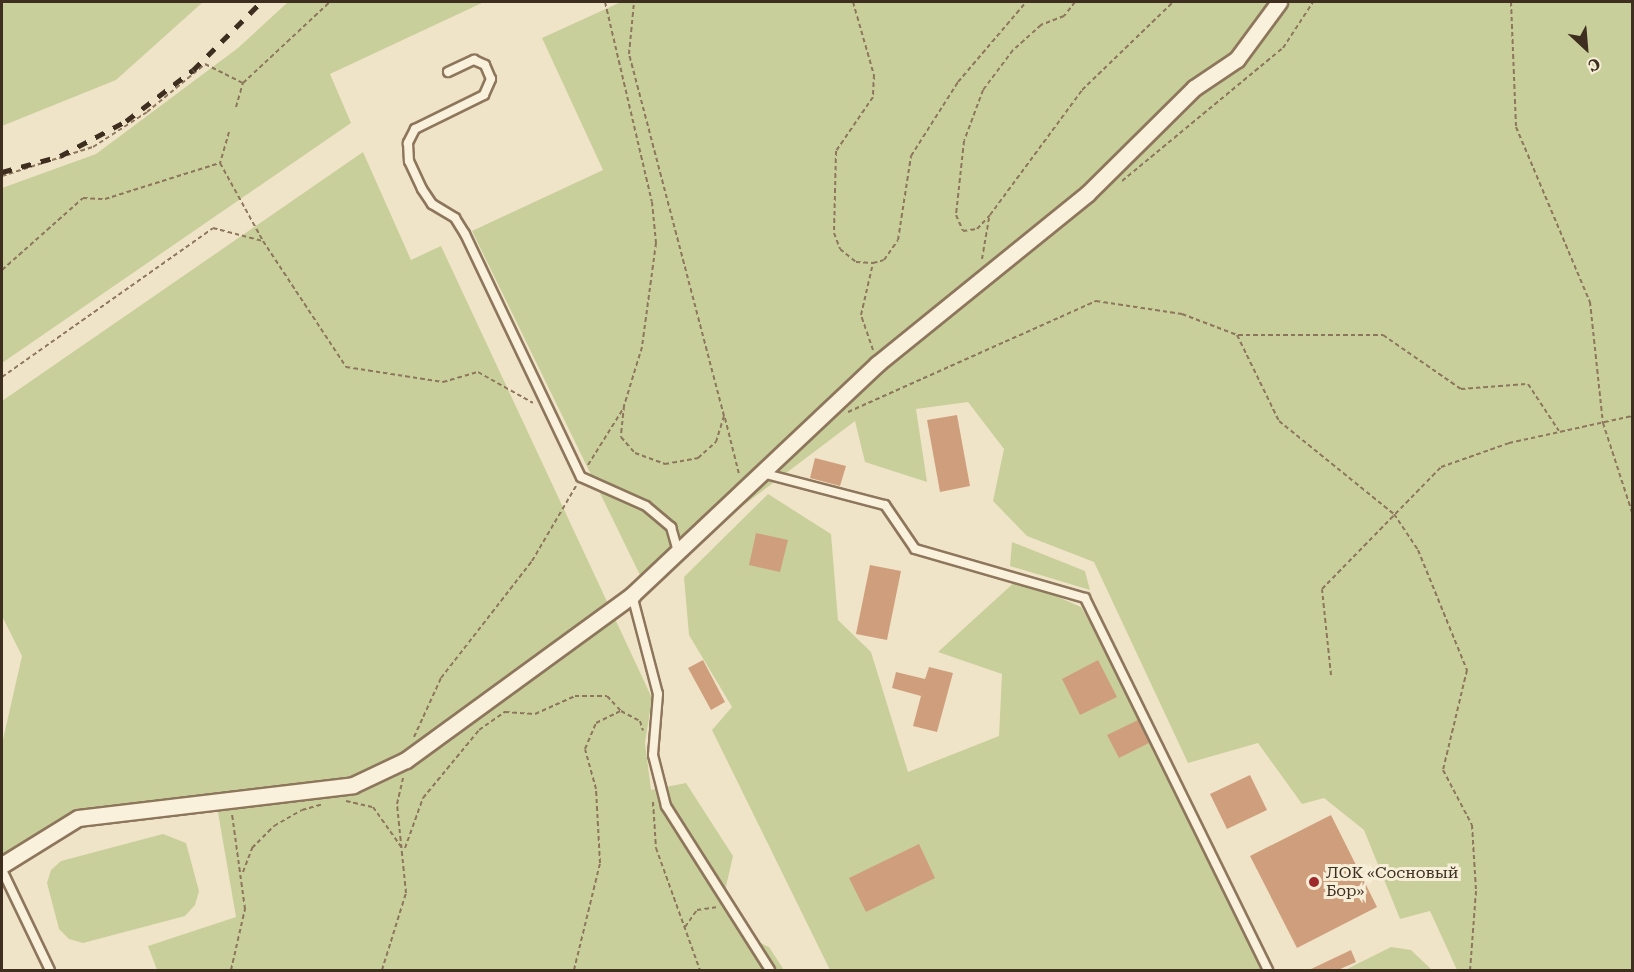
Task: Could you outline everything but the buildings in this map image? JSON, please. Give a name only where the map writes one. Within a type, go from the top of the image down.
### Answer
[{"type":"street","points":[[2,865],[78,818],[353,785],[406,760],[632,595],[877,364],[1087,194],[1194,88],[1237,59],[1279,2]]},
{"type":"lane","points":[[448,72],[474,60],[485,65],[492,79],[484,95],[415,129],[408,143],[410,161],[432,204],[455,218],[465,234],[581,477],[646,506],[671,527],[678,552]]},
{"type":"lane","points":[[762,473],[885,505],[915,549],[1085,598],[1269,970]]},
{"type":"lane","points":[[632,595],[658,694],[653,755],[666,806],[727,906],[770,970]]},
{"type":"lane","points":[[2,870],[50,970]]},
{"type":"path","points":[[236,107],[243,83],[330,2]]},
{"type":"path","points":[[605,2],[652,202],[656,243],[642,347],[624,406],[621,437],[635,453],[665,464],[698,458],[716,442],[724,416]]},
{"type":"path","points":[[634,2],[629,54],[744,490]]},
{"type":"path","points":[[853,2],[874,75],[873,97],[836,152],[834,233],[840,249],[856,262],[873,263],[884,260],[898,240],[911,156],[958,82],[1026,2]]},
{"type":"path","points":[[1075,2],[1064,16],[1041,25],[1013,50],[983,90],[964,141],[956,215],[963,231],[977,229],[990,215],[1082,90],[1173,2]]},
{"type":"path","points":[[1511,2],[1516,127],[1590,302],[1603,423],[1632,513]]},
{"type":"path","points":[[2,176],[93,147],[147,112],[205,64],[243,83]]},
{"type":"path","points":[[229,132],[220,163],[263,241],[346,367],[443,382],[478,372],[550,412]]},
{"type":"path","points":[[2,270],[83,198],[105,199],[220,163]]},
{"type":"path","points":[[989,273],[980,256],[990,215]]},
{"type":"path","points":[[2,377],[213,228],[263,241]]},
{"type":"path","points":[[873,263],[861,315],[877,364]]},
{"type":"path","points":[[840,416],[1096,301],[1182,314],[1237,335],[1383,335],[1461,389],[1528,384],[1558,431]]},
{"type":"path","points":[[1237,335],[1279,421],[1394,514],[1418,550],[1467,670],[1443,770],[1472,825],[1476,891],[1470,970]]},
{"type":"path","points":[[413,738],[441,678],[532,561],[624,406]]},
{"type":"path","points":[[1331,675],[1322,589],[1441,467],[1558,431],[1632,416]]},
{"type":"path","points":[[404,851],[423,798],[479,730],[505,712],[535,714],[575,696],[607,696],[621,711],[640,722],[646,740]]},
{"type":"path","points":[[574,970],[600,863],[596,789],[585,749],[596,723],[621,711]]},
{"type":"path","points":[[382,970],[406,893],[404,851],[397,804],[406,760]]},
{"type":"path","points":[[652,792],[656,849],[700,970]]},
{"type":"path","points":[[229,800],[243,872],[245,909],[231,970]]},
{"type":"path","points":[[341,800],[373,807],[404,851]]},
{"type":"path","points":[[243,872],[252,848],[274,826],[302,810],[331,802]]},
{"type":"path","points":[[685,927],[697,910],[727,906]]},
{"type":"green space","points":[[2,2],[203,2],[116,80],[2,126]]},
{"type":"green space","points":[[288,2],[484,2],[330,74],[351,123],[2,363],[2,188],[96,154],[238,48]]},
{"type":"green space","points":[[621,2],[1632,2],[1632,970],[1457,970],[1430,911],[1400,919],[1364,830],[1324,798],[1302,804],[1258,743],[1188,763],[1094,562],[1027,536],[993,501],[1004,449],[968,402],[916,409],[927,482],[865,462],[855,421],[741,507],[640,575],[472,231],[603,170],[542,38]]},
{"type":"green space","points":[[363,152],[411,260],[441,246],[652,698],[645,743],[651,790],[686,783],[733,856],[724,895],[744,935],[769,947],[784,970],[157,970],[148,946],[236,917],[215,795],[78,810],[2,857],[2,744],[22,656],[2,616],[2,401]]},
{"type":"green space","points":[[768,494],[831,534],[838,620],[871,652],[908,772],[999,736],[1002,674],[938,652],[1018,579],[1081,607],[1128,689],[1264,970],[830,970],[712,730],[732,707],[689,635],[684,577]]},
{"type":"green space","points":[[1012,542],[1085,571],[1090,590],[1010,566]]},
{"type":"green space","points":[[163,834],[186,843],[199,891],[195,905],[185,916],[83,943],[69,939],[59,929],[47,883],[51,870],[61,861]]},
{"type":"green space","points":[[1391,947],[1411,950],[1432,970],[1345,970]]},
{"type":"railway","points":[[2,172],[60,156],[126,121],[193,70],[261,2]]},
{"type":"place","name":"ЛОК «Сосновый Бор»","points":[[1314,882]]}]
